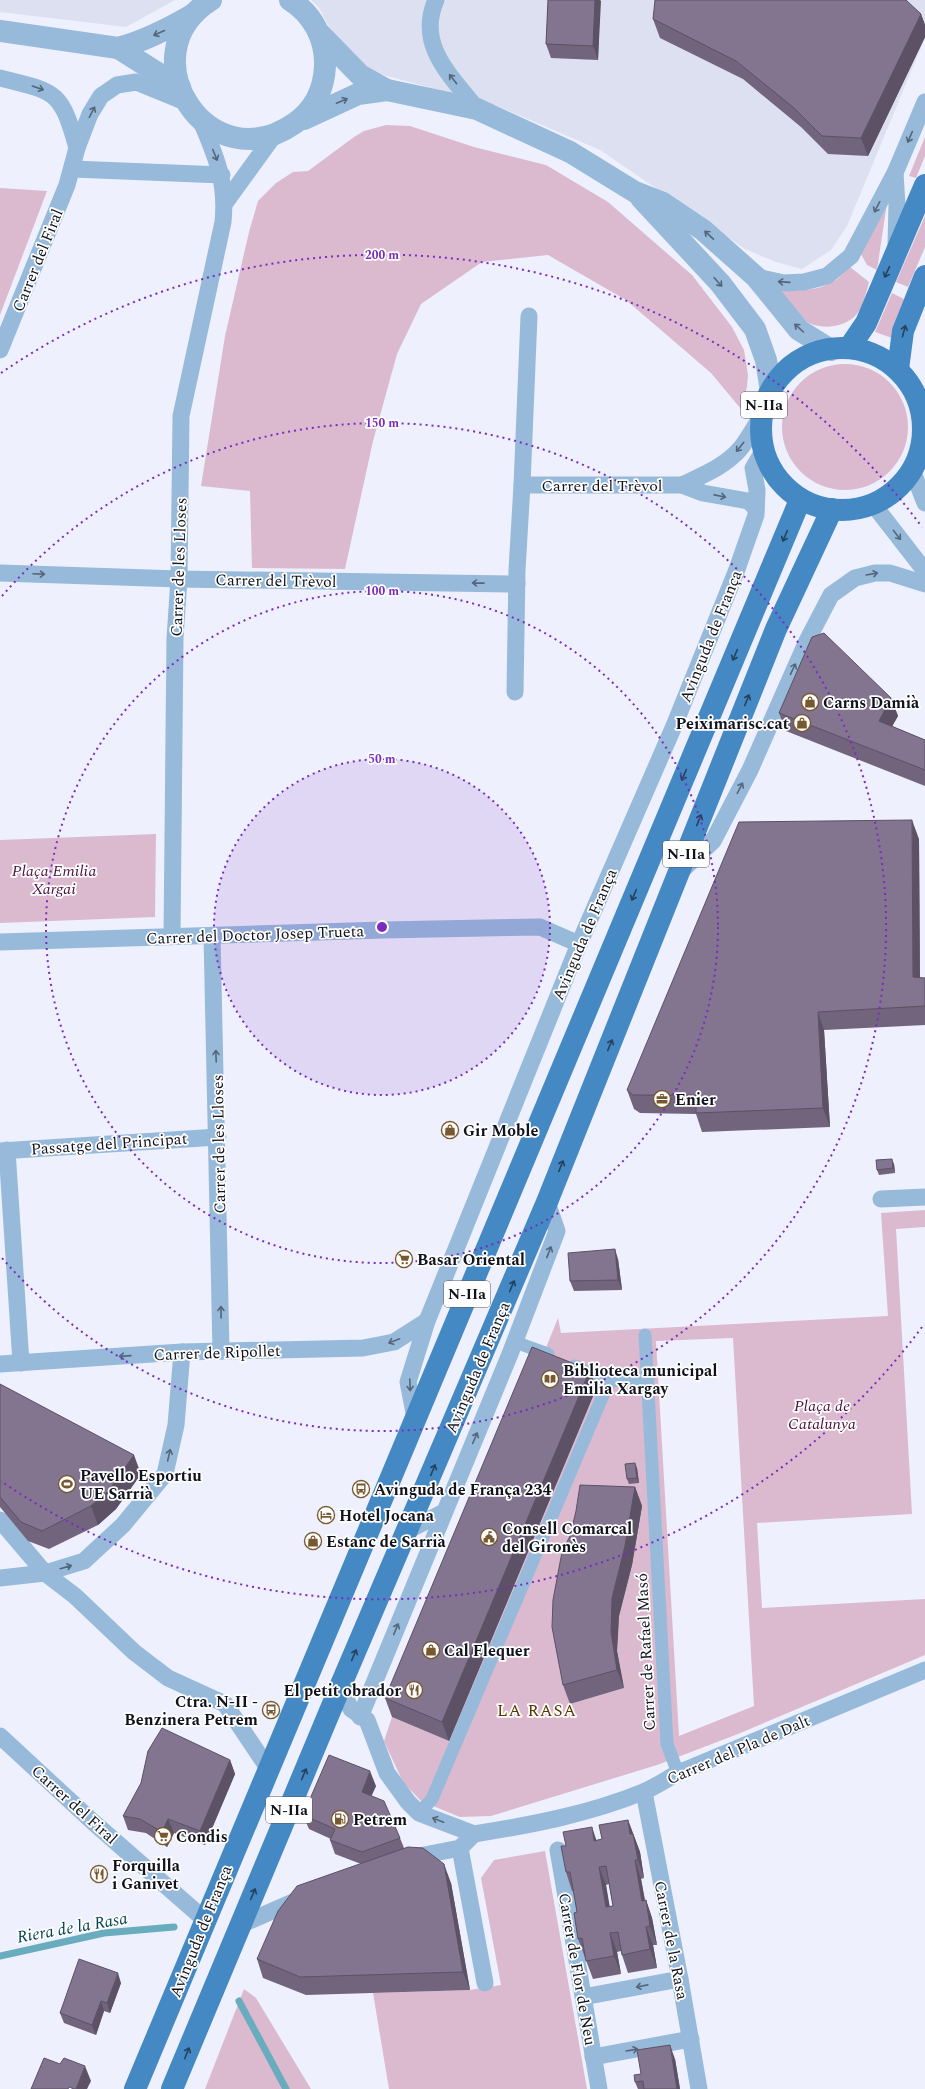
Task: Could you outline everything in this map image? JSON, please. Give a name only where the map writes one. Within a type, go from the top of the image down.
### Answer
[{"type":"main road","points":[[840,349],[866,323],[925,185]]},
{"type":"main road","points":[[898,370],[903,331],[925,276]]},
{"type":"main road","name":"N-IIa","points":[[840,349],[875,355],[898,370],[914,391],[923,418],[922,445],[912,470],[895,490],[873,504],[856,509],[832,509],[800,500],[787,488],[771,469],[762,453],[762,415],[771,391],[779,378],[797,361],[822,350],[840,349]]},
{"type":"main road","name":"Avinguda de França","points":[[135,2089],[204,1919],[800,500]]},
{"type":"main road","name":"Avinguda de França","points":[[172,2089],[340,1688],[547,1202],[776,629],[832,509]]},
{"type":"street","points":[[291,0],[308,15],[320,34],[360,75],[387,90],[477,109],[570,152],[635,192],[663,203],[703,230],[756,277],[799,330],[840,349]]},
{"type":"street","points":[[436,0],[429,17],[430,38],[432,44],[437,56],[477,109]]},
{"type":"street","points":[[206,4],[182,32],[176,53],[176,78],[182,94],[200,120],[218,132],[240,138],[263,138],[285,131],[303,118],[317,99],[325,78],[326,55],[320,34]]},
{"type":"street","points":[[0,31],[118,48],[137,43],[164,32],[206,4]]},
{"type":"street","points":[[118,48],[182,94]]},
{"type":"street","points":[[0,78],[51,93],[61,103],[69,120],[77,148]]},
{"type":"street","name":"Carrer del Firal","points":[[0,350],[73,169],[77,148],[90,114],[100,96],[117,85],[136,82],[182,94]]},
{"type":"street","points":[[294,124],[358,94],[387,90]]},
{"type":"street","points":[[756,277],[784,283],[804,282],[827,276],[851,256],[895,173],[925,102]]},
{"type":"street","name":"Carrer de les Lloses","points":[[172,936],[175,638],[179,579],[181,416],[223,222],[225,203],[222,174],[217,158],[200,120]]},
{"type":"street","name":"Carrer de les Lloses","points":[[225,203],[275,134]]},
{"type":"street","points":[[73,169],[222,174]]},
{"type":"street","points":[[895,173],[897,205],[896,252]]},
{"type":"street","points":[[635,192],[720,283],[754,329],[766,360],[771,391]]},
{"type":"street","name":"Carrer del Trèvol","points":[[515,692],[517,584],[528,316]]},
{"type":"street","name":"Carrer del Trèvol","points":[[682,485],[715,470],[730,459],[740,448],[762,415]]},
{"type":"street","name":"Avinguda de França","points":[[414,1418],[408,1382],[427,1321],[579,944],[674,726],[736,572],[756,515],[757,490],[753,468],[762,453]]},
{"type":"street","points":[[912,470],[925,503]]},
{"type":"street","name":"Carrer del Trèvol","points":[[522,485],[682,485],[703,493],[748,501],[756,508]]},
{"type":"street","points":[[873,504],[925,572]]},
{"type":"street","name":"Carrer del Trèvol","points":[[0,573],[179,579],[517,584]]},
{"type":"street","name":"Avinguda de França","points":[[677,875],[713,841],[750,770],[807,641],[831,595],[855,578],[874,573],[890,573],[925,584]]},
{"type":"street","name":"Carrer del Doctor Josep Trueta","points":[[0,942],[383,930],[540,927],[579,944]]},
{"type":"street","name":"Carrer de les Lloses","points":[[212,936],[218,1137],[221,1351]]},
{"type":"street","name":"Passatge del Principat","points":[[4,1150],[218,1137]]},
{"type":"street","points":[[4,1150],[21,1363]]},
{"type":"street","points":[[881,1199],[925,1197]]},
{"type":"street","name":"Avinguda de França","points":[[360,1717],[515,1342],[557,1231],[547,1202]]},
{"type":"street","name":"Carrer de Ripollet","points":[[0,1364],[182,1352],[363,1348],[394,1342],[427,1321]]},
{"type":"street","name":"Carrer de Rafael Masó","points":[[645,1335],[667,1744],[678,1773]]},
{"type":"street","points":[[515,1342],[609,1381],[648,1379]]},
{"type":"street","points":[[0,1578],[45,1572],[84,1562],[123,1525],[165,1474],[176,1425],[182,1352]]},
{"type":"street","points":[[419,1813],[432,1799],[609,1381]]},
{"type":"street","points":[[407,1531],[444,1512]]},
{"type":"street","points":[[0,1520],[45,1572],[75,1596],[134,1652],[168,1678],[225,1704],[268,1768]]},
{"type":"street","name":"Carrer del Pla de Dalt","points":[[474,1834],[548,1821],[644,1792],[678,1773],[925,1670]]},
{"type":"street","points":[[340,1688],[351,1709],[360,1717],[367,1720],[387,1773],[419,1813],[474,1834],[460,1848],[409,1858],[395,1863]]},
{"type":"street","name":"Carrer del Firal","points":[[0,1736],[93,1822],[204,1919]]},
{"type":"street","name":"Carrer de la Rasa","points":[[644,1792],[680,1979],[699,2089]]},
{"type":"street","points":[[460,1848],[485,1983]]},
{"type":"street","name":"Carrer de Flor de Neu","points":[[558,1850],[599,2089]]},
{"type":"street","points":[[240,1925],[316,1892]]},
{"type":"street","points":[[583,1998],[680,1979]]},
{"type":"street","points":[[593,2057],[691,2039]]},
{"type":"shaded area","points":[[0,0],[175,0],[126,27],[0,12]]},
{"type":"shaded area","points":[[311,0],[925,0],[925,38],[847,226],[831,250],[802,269],[776,262],[745,249],[600,150],[495,105],[350,66],[319,8]]},
{"type":"green space","points":[[386,125],[410,126],[474,147],[546,165],[608,202],[692,275],[732,327],[744,350],[748,375],[747,387],[741,409],[711,373],[626,300],[548,255],[482,262],[421,304],[397,354],[373,441],[345,569],[252,568],[250,491],[201,486],[225,336],[249,232],[258,201],[276,183],[293,172],[308,171],[364,131]]},
{"type":"green space","points":[[925,137],[925,156],[916,178],[909,176]]},
{"type":"green space","points":[[0,188],[47,191],[0,315]]},
{"type":"green space","points":[[887,203],[877,270],[867,265],[861,254]]},
{"type":"green space","points":[[925,216],[925,247],[908,287],[896,282]]},
{"type":"green space","points":[[850,267],[869,282],[864,301],[859,311],[853,318],[841,324],[827,327],[813,325],[807,322],[801,318],[778,289],[798,291],[825,286],[834,282]]},
{"type":"green space","points":[[892,293],[904,299],[892,330],[892,338],[875,332]]},
{"type":"green space","points":[[851,364],[875,371],[890,382],[901,397],[907,415],[907,439],[901,457],[890,472],[875,483],[857,489],[839,490],[815,483],[800,472],[789,457],[783,439],[782,421],[789,397],[800,382],[815,371],[833,365]]},
{"type":"green space","name":"Plaça Emilia Xargai","points":[[156,834],[155,917],[0,923],[0,840]]},
{"type":"green space","name":"Plaça de Catalunya","points":[[925,1210],[925,1227],[896,1229],[912,1514],[757,1523],[762,1608],[925,1599],[925,1655],[738,1734],[657,1765],[491,1816],[460,1817],[421,1801],[403,1782],[384,1741],[392,1717],[449,1741],[596,1389],[539,1365],[558,1318],[561,1333],[888,1316],[881,1213]],"holes":[[[733,1338],[754,1706],[679,1736],[656,1341]],[[632,1565],[619,1616],[617,1651],[624,1688],[570,1704],[562,1665]]]},
{"type":"green space","points":[[545,1851],[587,2089],[389,2089],[373,1993],[470,1990],[501,1985],[481,1878],[494,1860]]},
{"type":"green space","points":[[244,1989],[256,1998],[311,2089],[205,2089]]},
{"type":"building","points":[[548,0],[595,0],[593,46],[546,44]]},
{"type":"building","points":[[655,0],[906,0],[921,14],[861,138],[822,136],[794,108],[736,61],[653,19]]},
{"type":"building","points":[[824,633],[891,698],[879,721],[925,740],[925,770],[779,713],[812,637]]},
{"type":"building","points":[[912,820],[913,977],[925,978],[925,1006],[818,1012],[823,1108],[696,1113],[696,1095],[633,1095],[627,1090],[739,822]]},
{"type":"building","points":[[892,1159],[893,1168],[877,1170],[876,1160]]},
{"type":"building","points":[[615,1249],[618,1280],[570,1281],[568,1253]]},
{"type":"building","points":[[532,1347],[590,1370],[442,1722],[385,1698]]},
{"type":"building","name":"Pavello Esportiu UE Sarrià","points":[[0,1384],[134,1455],[109,1490],[91,1506],[42,1531],[21,1522],[0,1497]]},
{"type":"building","points":[[635,1463],[637,1478],[627,1479],[625,1464]]},
{"type":"building","points":[[580,1485],[635,1487],[625,1546],[612,1598],[611,1632],[617,1670],[563,1685],[552,1627],[553,1600],[562,1552],[570,1536]]},
{"type":"building","points":[[162,1728],[230,1760],[200,1831],[168,1819],[162,1832],[140,1819],[123,1816],[141,1783],[148,1751]]},
{"type":"building","points":[[329,1755],[370,1771],[362,1792],[384,1801],[400,1838],[362,1852],[330,1840],[335,1829],[303,1815]]},
{"type":"building","points":[[628,1820],[630,1834],[633,1834],[638,1860],[635,1860],[642,1901],[646,1900],[650,1926],[646,1927],[650,1949],[622,1955],[618,1932],[610,1933],[614,1956],[586,1961],[582,1938],[578,1939],[574,1913],[577,1912],[570,1872],[566,1872],[561,1846],[566,1846],[563,1832],[592,1827],[594,1841],[602,1839],[599,1825]],"holes":[[[606,1866],[613,1906],[606,1907],[599,1867]]]},
{"type":"building","points":[[408,1847],[423,1848],[444,1864],[463,1972],[300,1977],[257,1959],[278,1911],[297,1886]]},
{"type":"building","points":[[79,1959],[118,1973],[107,2003],[101,2001],[92,2025],[60,2013]]},
{"type":"building","points":[[670,2045],[677,2089],[644,2089],[643,2081],[635,2082],[634,2075],[641,2074],[637,2050]]},
{"type":"building","points":[[44,2058],[60,2064],[64,2058],[85,2066],[76,2089],[69,2087],[68,2089],[31,2089]]},
{"type":"waterway","name":"Riera de la Rasa","points":[[0,1956],[104,1933],[174,1927]]},
{"type":"waterway","name":"Riera de la Rasa","points":[[239,2001],[286,2089]]},
{"type":"place","name":"Carns Damià","points":[[810,702]]},
{"type":"place","name":"Peiximarisc.cat","points":[[802,723]]},
{"type":"place","name":"Enier","points":[[662,1099]]},
{"type":"place","name":"Gir Moble","points":[[450,1130]]},
{"type":"place","name":"Basar Oriental","points":[[404,1259]]},
{"type":"place","name":"Biblioteca municipal Emilia Xargay","points":[[550,1379]]},
{"type":"place","name":"Pavello Esportiu UE Sarrià","points":[[67,1484]]},
{"type":"place","name":"Avinguda de França 234","points":[[361,1489]]},
{"type":"place","name":"Hotel Jocana","points":[[326,1515]]},
{"type":"place","name":"Consell Comarcal del Gironès","points":[[489,1537]]},
{"type":"place","name":"Estanc de Sarrià","points":[[313,1541]]},
{"type":"place","name":"Cal Flequer","points":[[431,1650]]},
{"type":"place","name":"El petit obrador","points":[[414,1690]]},
{"type":"place","name":"Ctra. N-II - Benzinera Petrem","points":[[271,1710]]},
{"type":"place","name":"Petrem","points":[[340,1819]]},
{"type":"place","name":"Condis","points":[[163,1836]]},
{"type":"place","name":"Forquilla i Ganivet","points":[[99,1874]]},
{"type":"district","name":"LA RASA","points":[[537,1710]]}]
